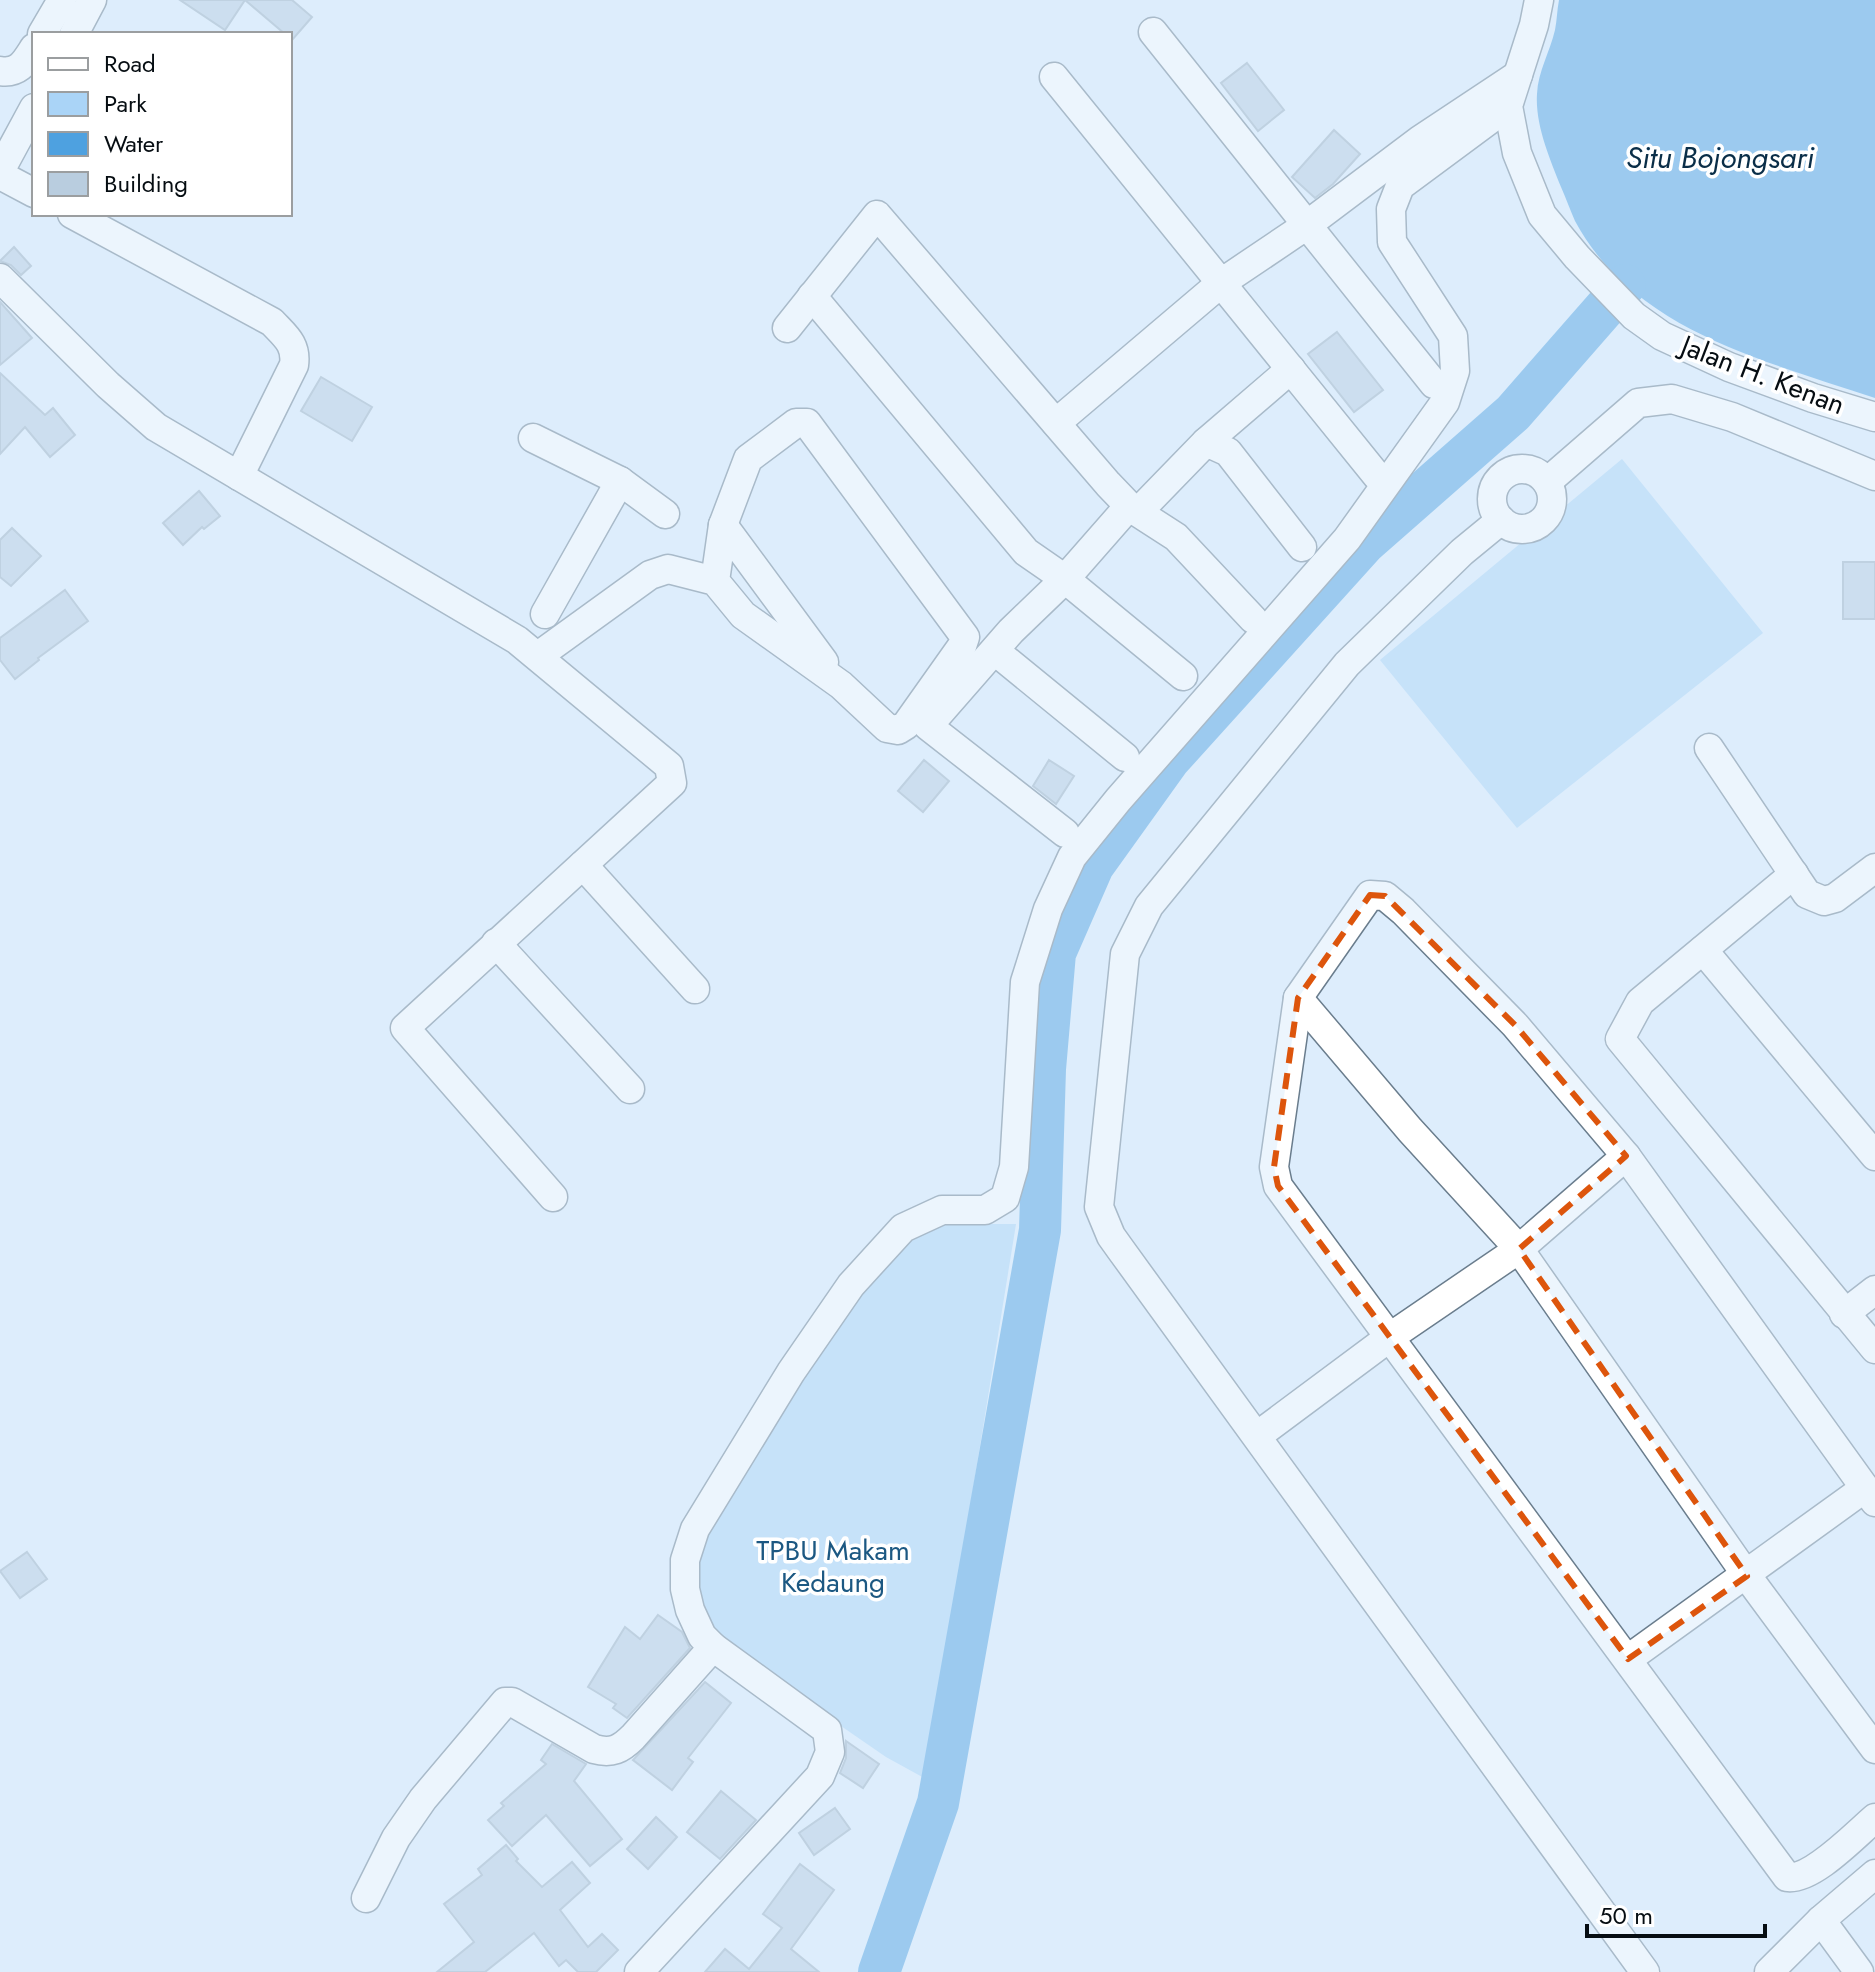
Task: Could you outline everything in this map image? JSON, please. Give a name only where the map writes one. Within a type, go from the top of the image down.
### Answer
[{"type":"street","points":[[43,32],[62,0]]},
{"type":"street","points":[[75,32],[92,0]]},
{"type":"street","name":"Jalan H. Kenan","points":[[1539,0],[1508,106],[1517,153],[1542,215],[1577,257],[1634,316],[1662,336],[1729,367],[1875,417]]},
{"type":"street","points":[[1153,32],[1434,384]]},
{"type":"street","points":[[0,71],[10,73],[24,65],[32,51]]},
{"type":"street","points":[[1056,423],[1221,283],[1307,225],[1420,140],[1518,75]]},
{"type":"street","points":[[1054,77],[1377,476]]},
{"type":"street","points":[[647,1969],[820,1776],[830,1752],[827,1730],[702,1636],[690,1610],[685,1589],[685,1560],[695,1529],[791,1372],[851,1285],[903,1228],[942,1210],[985,1210],[1005,1198],[1014,1167],[1025,982],[1048,909],[1072,857],[1118,800],[1347,539],[1445,402],[1455,371],[1453,336],[1392,242],[1391,209],[1400,186],[1508,106]]},
{"type":"street","points":[[32,112],[0,173],[32,192]]},
{"type":"street","points":[[787,328],[877,215],[1134,509],[1176,537],[1253,619]]},
{"type":"street","points":[[76,216],[272,322],[293,344],[294,365],[239,476]]},
{"type":"street","points":[[0,278],[108,385],[156,427],[517,640],[669,766],[672,783],[405,1028],[553,1197]]},
{"type":"street","points":[[812,296],[1026,552],[1065,579],[1183,676]]},
{"type":"street","points":[[1065,833],[928,726],[1011,631],[1134,509],[1291,369]]},
{"type":"street","points":[[1547,482],[1638,403],[1672,399],[1732,417],[1875,476]]},
{"type":"street","points":[[538,656],[650,575],[668,569],[706,578],[743,615],[841,685],[887,728],[898,730],[906,725],[962,646],[965,637],[807,423],[796,423],[748,459],[706,578]]},
{"type":"street","points":[[533,438],[620,481],[665,514]]},
{"type":"street","points":[[1206,442],[1228,452],[1302,547]]},
{"type":"street","points":[[1523,468],[1541,475],[1547,482],[1552,503],[1542,521],[1523,529],[1501,520],[1493,507],[1492,498],[1498,480],[1523,468]]},
{"type":"street","points":[[545,614],[620,481]]},
{"type":"street","points":[[1501,520],[1462,552],[1347,664],[1149,906],[1125,954],[1099,1207],[1111,1236],[1645,1972]]},
{"type":"street","points":[[723,525],[841,685]]},
{"type":"street","points":[[571,568],[600,611]]},
{"type":"street","points":[[995,651],[1125,757]]},
{"type":"street","points":[[1709,748],[1807,894],[1824,901],[1835,898],[1875,868]]},
{"type":"street","points":[[583,865],[695,989]]},
{"type":"street","points":[[1794,874],[1640,1002],[1620,1039],[1875,1349]]},
{"type":"street","points":[[1628,1659],[1870,1495],[1626,1156],[1515,1025],[1385,896],[1370,895],[1298,998],[1274,1167],[1278,1186],[1787,1877],[1795,1879],[1810,1873],[1875,1818]]},
{"type":"street","points":[[496,943],[630,1089]]},
{"type":"street","points":[[1703,950],[1875,1156]]},
{"type":"street","points":[[1298,998],[1410,1130],[1519,1249],[1747,1576],[1875,1749]]},
{"type":"street","points":[[1257,1436],[1390,1337],[1519,1249],[1626,1156]]},
{"type":"street","points":[[1844,1314],[1875,1290]]},
{"type":"street","points":[[366,1898],[396,1838],[423,1799],[505,1702],[512,1702],[594,1749],[614,1751],[633,1737],[713,1647]]},
{"type":"street","points":[[1769,1972],[1821,1920],[1875,1874]]},
{"type":"street","points":[[1821,1920],[1859,1972]]},
{"type":"highlighted area","points":[[1370,895],[1385,896],[1515,1025],[1626,1156],[1519,1249],[1747,1576],[1628,1659],[1278,1186],[1274,1167],[1298,998]]},
{"type":"green space","points":[[1622,459],[1763,633],[1517,828],[1380,660]]},
{"type":"green space","name":"TPBU Makam Kedaung","points":[[943,1224],[1016,1224],[926,1779],[886,1757],[718,1641],[707,1624],[693,1571],[704,1534],[808,1362],[877,1268],[914,1235]]},
{"type":"water","name":"Situ Bojongsari","points":[[1559,0],[1875,0],[1875,398],[1748,355],[1706,337],[1667,316],[1631,290],[1600,259],[1575,221],[1548,153],[1538,118],[1538,86],[1555,30]]},
{"type":"building","points":[[180,0],[245,0],[225,30]]},
{"type":"building","points":[[245,0],[292,0],[312,17],[292,40],[292,32],[283,32]]},
{"type":"building","points":[[1247,63],[1284,110],[1258,131],[1221,83]]},
{"type":"building","points":[[1334,130],[1360,154],[1333,184],[1315,198],[1292,177]]},
{"type":"building","points":[[14,247],[31,266],[21,275],[11,265],[0,261]]},
{"type":"building","points":[[0,302],[32,338],[0,365]]},
{"type":"building","points":[[1337,332],[1383,390],[1354,412],[1308,354]]},
{"type":"building","points":[[0,373],[45,415],[53,408],[75,435],[50,457],[25,427],[0,454]]},
{"type":"building","points":[[321,377],[372,407],[352,441],[301,411]]},
{"type":"building","points":[[199,491],[220,516],[204,529],[202,527],[183,545],[163,523]]},
{"type":"building","points":[[12,528],[41,556],[11,586],[0,577],[0,540]]},
{"type":"building","points":[[1843,562],[1875,562],[1875,619],[1843,619]]},
{"type":"building","points":[[65,590],[88,621],[15,679],[0,660],[0,638]]},
{"type":"building","points":[[924,760],[949,781],[923,812],[898,791]]},
{"type":"building","points":[[1049,760],[1074,776],[1056,804],[1033,786]]},
{"type":"building","points":[[27,1552],[47,1579],[20,1598],[0,1571]]},
{"type":"building","points":[[658,1615],[682,1632],[690,1648],[627,1718],[613,1708],[616,1704],[588,1687],[625,1627],[640,1639]]},
{"type":"building","points":[[705,1682],[731,1703],[688,1758],[693,1762],[672,1790],[633,1760]]},
{"type":"building","points":[[846,1741],[879,1764],[863,1788],[840,1773],[846,1758]]},
{"type":"building","points":[[552,1744],[586,1764],[574,1781],[622,1839],[590,1866],[546,1815],[512,1846],[488,1820],[504,1806],[501,1803],[546,1764],[541,1760]]},
{"type":"building","points":[[721,1791],[756,1820],[720,1859],[687,1832]]},
{"type":"building","points":[[835,1808],[850,1829],[814,1855],[799,1833]]},
{"type":"building","points":[[656,1817],[677,1837],[648,1869],[627,1849]]},
{"type":"building","points":[[506,1845],[518,1859],[516,1861],[542,1887],[572,1862],[590,1883],[560,1910],[588,1947],[602,1934],[618,1950],[596,1972],[578,1972],[566,1960],[559,1966],[534,1933],[485,1972],[437,1972],[474,1942],[444,1904],[482,1875],[478,1869]]},
{"type":"building","points":[[800,1864],[834,1890],[791,1949],[819,1972],[705,1972],[725,1949],[749,1969],[782,1928],[763,1914]]},
{"type":"waterway","points":[[879,1972],[938,1803],[1040,1230],[1045,1069],[1055,953],[1093,866],[1169,760],[1365,543],[1513,413],[1625,285]]}]
